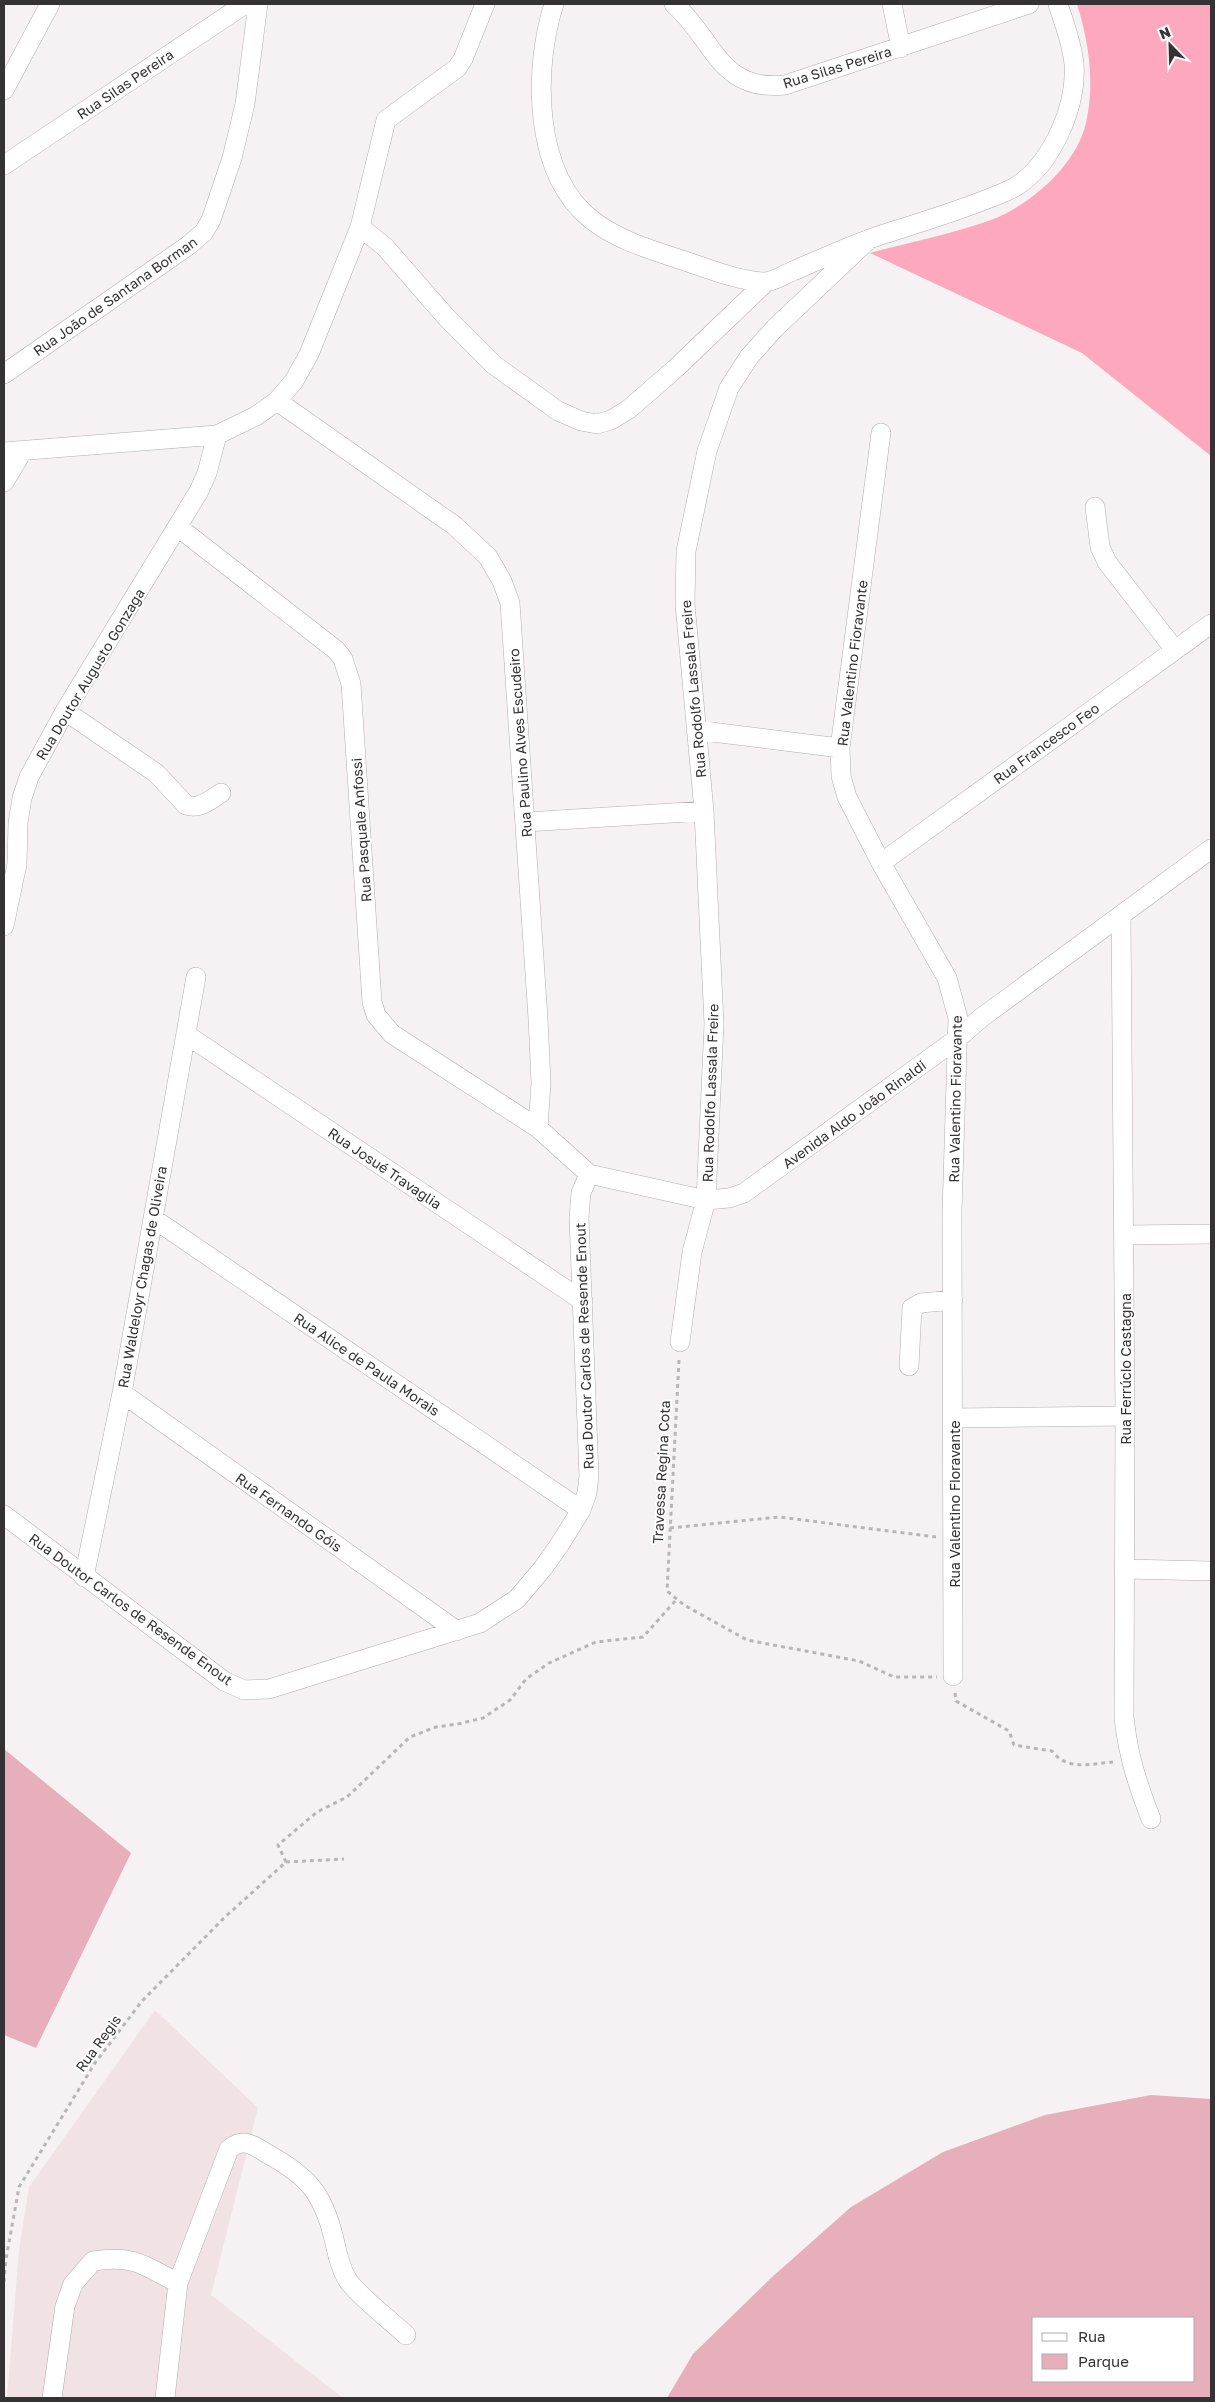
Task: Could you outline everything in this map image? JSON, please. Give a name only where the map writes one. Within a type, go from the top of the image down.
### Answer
[{"type":"street","points":[[4,90],[50,4]]},
{"type":"street","name":"Rua Silas Pereira","points":[[4,164],[245,4]]},
{"type":"street","name":"Rua João de Santana Borman","points":[[4,374],[189,245],[204,232],[211,220],[232,158],[245,104],[258,4]]},
{"type":"street","points":[[4,482],[13,452],[217,435],[256,416],[277,401],[294,381],[309,354],[360,227],[386,120],[457,68],[463,59],[485,4]]},
{"type":"street","points":[[554,4],[542,56],[541,100],[546,141],[560,180],[573,201],[592,220],[613,233],[660,253],[718,272],[766,282]]},
{"type":"street","name":"Rua Silas Pereira","points":[[674,4],[724,65],[745,82],[758,86],[785,85],[1029,4]]},
{"type":"street","points":[[892,4],[901,48]]},
{"type":"street","points":[[360,227],[385,247],[447,318],[494,365],[558,411],[580,421],[597,424],[611,420],[629,409],[675,369],[766,282],[869,239],[970,206],[1017,186],[1036,169],[1058,132],[1070,105],[1074,84],[1074,64],[1070,42],[1058,4]]},
{"type":"street","name":"Rua Rodolfo Lassala Freire","points":[[680,1342],[692,1252],[706,1200],[714,1024],[704,811],[685,604],[686,551],[707,451],[729,388],[749,357],[776,328],[869,239]]},
{"type":"street","name":"Rua Paulino Alves Escudeiro","points":[[277,401],[455,526],[488,557],[496,569],[510,602],[526,822],[541,1083],[538,1128]]},
{"type":"street","name":"Rua Valentino Fioravante","points":[[882,433],[840,748],[842,776],[847,797],[881,863],[946,978],[958,1018],[952,1212],[954,1418],[953,1676]]},
{"type":"street","name":"Rua Doutor Augusto Gonzaga","points":[[4,926],[17,864],[18,823],[28,777],[65,711],[178,527],[207,473],[217,435]]},
{"type":"street","points":[[1095,507],[1100,547],[1106,562],[1175,650]]},
{"type":"street","name":"Rua Pasquale Anfossi","points":[[178,527],[336,650],[343,659],[351,684],[371,992],[376,1015],[392,1034],[538,1128]]},
{"type":"street","name":"Rua Francesco Feo","points":[[881,863],[1211,624]]},
{"type":"street","points":[[65,711],[156,773],[186,805],[192,807],[201,805],[221,793]]},
{"type":"street","points":[[696,730],[840,748]]},
{"type":"street","points":[[526,822],[704,811]]},
{"type":"street","name":"Avenida Aldo João Rinaldi","points":[[589,1174],[706,1200],[729,1198],[744,1193],[762,1182],[958,1038],[981,1018],[1211,849]]},
{"type":"street","name":"Rua Ferrúcio Castagna","points":[[1121,916],[1125,1235],[1126,1569],[1124,1717],[1130,1761],[1151,1819]]},
{"type":"street","name":"Rua Waldeloyr Chagas de Oliveira","points":[[84,1576],[122,1393],[196,977]]},
{"type":"street","name":"Rua Josué Travaglia","points":[[187,1035],[583,1301]]},
{"type":"street","points":[[538,1128],[589,1174]]},
{"type":"street","name":"Rua Doutor Carlos de Resende Enout","points":[[4,1515],[224,1681],[244,1690],[269,1689],[480,1623],[517,1599],[543,1568],[581,1510],[587,1493],[589,1476],[580,1201],[589,1174]]},
{"type":"street","name":"Rua Alice de Paula Morais","points":[[154,1218],[581,1510]]},
{"type":"street","points":[[1125,1235],[1211,1234]]},
{"type":"street","points":[[909,1366],[912,1308],[921,1303],[953,1300]]},
{"type":"street","name":"Rua Fernando Góis","points":[[122,1393],[457,1631]]},
{"type":"street","points":[[954,1418],[1125,1416]]},
{"type":"street","points":[[1126,1569],[1211,1571]]},
{"type":"street","points":[[165,2398],[178,2283],[229,2149],[236,2144],[245,2142],[280,2160],[310,2184],[322,2200],[340,2263],[349,2282],[406,2335]]},
{"type":"street","points":[[52,2398],[65,2306],[73,2284],[93,2261],[114,2258],[139,2262],[178,2283]]},
{"type":"path","name":"Travessa Regina Cota","points":[[676,1599],[667,1591],[680,1342]]},
{"type":"path","points":[[670,1528],[779,1517],[954,1539]]},
{"type":"path","points":[[344,1859],[286,1862],[278,1845],[317,1812],[347,1797],[410,1737],[436,1727],[483,1718],[510,1700],[526,1679],[550,1663],[596,1642],[643,1637],[676,1599],[747,1640],[859,1661],[894,1677],[953,1676],[956,1701],[1009,1730],[1014,1745],[1052,1751],[1059,1760],[1072,1766],[1130,1761]]},
{"type":"path","name":"Rua Regis","points":[[4,2282],[6,2259],[19,2187],[95,2063],[142,2001],[225,1916],[286,1862]]},
{"type":"shaded area","points":[[1077,4],[1211,4],[1211,456],[1082,353],[870,253],[946,234],[991,220],[1021,205],[1036,194],[1062,169],[1081,139],[1089,108],[1089,63],[1085,33]]},
{"type":"shaded area","points":[[155,2010],[258,2108],[211,2295],[343,2398],[7,2398],[19,2250],[29,2187]]},
{"type":"green space","points":[[4,1749],[131,1853],[36,2048],[4,2035]]},
{"type":"green space","points":[[1151,2095],[1211,2099],[1211,2398],[667,2398],[693,2354],[771,2278],[851,2207],[943,2152],[1045,2115]]}]
